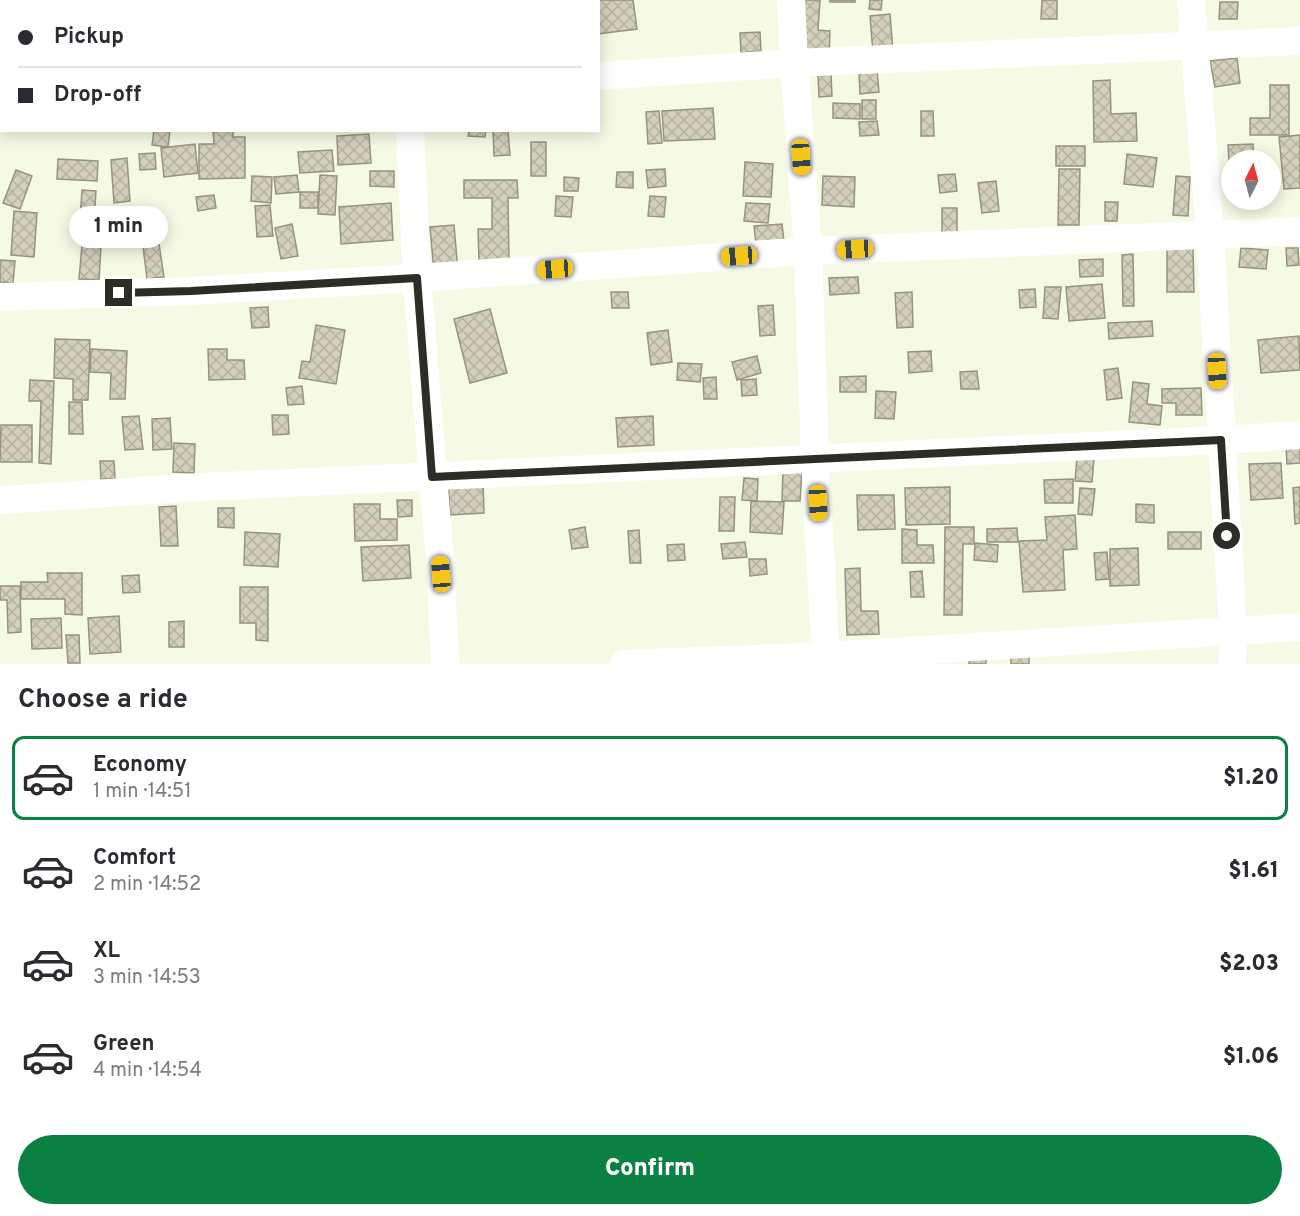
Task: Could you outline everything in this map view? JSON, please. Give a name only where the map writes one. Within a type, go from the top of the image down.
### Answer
[{"type":"street","points":[[791,0],[808,251],[815,459],[826,660]]},
{"type":"street","points":[[1191,0],[1210,234],[1233,631],[1232,664]]},
{"type":"street","points":[[600,76],[794,63],[1300,41]]},
{"type":"street","points":[[410,132],[417,278],[441,574],[445,664]]},
{"type":"street","points":[[0,297],[191,291],[808,251],[1300,231]]},
{"type":"street","points":[[0,500],[201,488],[1300,435]]},
{"type":"street","points":[[624,664],[826,660],[1300,627]]},
{"type":"building","points":[[600,0],[633,0],[637,29],[600,34]]},
{"type":"building","points":[[803,0],[820,0],[818,30],[830,31],[829,56],[800,55]]},
{"type":"building","points":[[830,0],[855,0],[855,2],[830,2]]},
{"type":"building","points":[[870,0],[882,0],[881,10],[869,9]]},
{"type":"building","points":[[1042,0],[1057,0],[1057,19],[1041,19]]},
{"type":"building","points":[[1220,2],[1238,2],[1237,19],[1219,19]]},
{"type":"building","points":[[890,14],[893,51],[873,53],[870,16]]},
{"type":"building","points":[[760,32],[761,51],[741,53],[740,33]]},
{"type":"building","points":[[1237,58],[1240,83],[1215,87],[1210,61]]},
{"type":"building","points":[[877,71],[879,92],[860,94],[859,72]]},
{"type":"building","points":[[831,74],[832,96],[819,97],[818,75]]},
{"type":"building","points":[[1110,80],[1111,114],[1136,113],[1137,141],[1094,142],[1093,81]]},
{"type":"building","points":[[1270,85],[1289,85],[1289,135],[1250,135],[1250,118],[1270,118]]},
{"type":"building","points":[[862,100],[876,100],[876,119],[862,119]]},
{"type":"building","points":[[833,103],[860,104],[860,119],[833,118]]},
{"type":"building","points":[[713,108],[715,139],[664,141],[662,111]]},
{"type":"building","points":[[659,111],[662,143],[648,144],[646,112]]},
{"type":"building","points":[[921,111],[933,111],[934,136],[921,136]]},
{"type":"building","points":[[877,121],[879,135],[860,136],[859,122]]},
{"type":"building","points":[[154,132],[170,132],[168,147],[152,145]]},
{"type":"building","points":[[213,132],[233,132],[233,137],[245,137],[245,178],[199,179],[199,144],[214,144]]},
{"type":"building","points":[[469,132],[486,132],[485,137],[468,136]]},
{"type":"building","points":[[493,132],[508,132],[510,155],[494,156]]},
{"type":"building","points":[[369,134],[371,163],[338,165],[337,136]]},
{"type":"building","points":[[1300,135],[1300,188],[1284,189],[1279,137]]},
{"type":"building","points":[[531,142],[546,142],[546,176],[531,176]]},
{"type":"building","points":[[195,144],[198,173],[164,177],[161,148]]},
{"type":"building","points":[[1253,144],[1253,150],[1228,150],[1228,145]]},
{"type":"building","points":[[1056,146],[1085,146],[1085,166],[1056,166]]},
{"type":"building","points":[[332,150],[334,171],[300,173],[298,152]]},
{"type":"building","points":[[155,153],[156,169],[140,170],[139,154]]},
{"type":"building","points":[[1127,154],[1157,158],[1153,187],[1124,184]]},
{"type":"building","points":[[127,158],[130,201],[114,203],[111,160]]},
{"type":"building","points":[[58,159],[98,161],[97,181],[57,179]]},
{"type":"building","points":[[745,162],[773,164],[771,197],[743,196]]},
{"type":"building","points":[[665,169],[666,186],[648,188],[646,170]]},
{"type":"building","points":[[1059,169],[1080,169],[1079,225],[1058,225]]},
{"type":"building","points":[[16,170],[32,176],[20,209],[3,203]]},
{"type":"building","points":[[370,171],[394,171],[394,187],[370,186]]},
{"type":"building","points":[[617,172],[633,172],[633,188],[616,187]]},
{"type":"building","points":[[955,174],[957,191],[940,193],[938,175]]},
{"type":"building","points":[[297,175],[299,192],[276,194],[274,177]]},
{"type":"building","points":[[320,175],[337,176],[335,215],[318,214]]},
{"type":"building","points":[[252,176],[272,177],[271,203],[251,201]]},
{"type":"building","points":[[823,176],[855,177],[854,207],[822,205]]},
{"type":"building","points":[[1176,176],[1190,177],[1188,216],[1173,215]]},
{"type":"building","points":[[564,177],[579,178],[578,191],[564,191]]},
{"type":"building","points":[[464,180],[517,180],[518,198],[508,198],[509,261],[479,262],[478,229],[492,229],[492,198],[464,198]]},
{"type":"building","points":[[996,181],[999,211],[982,213],[978,183]]},
{"type":"building","points":[[82,190],[96,191],[94,221],[80,220]]},
{"type":"building","points":[[300,192],[318,192],[318,208],[300,208]]},
{"type":"building","points":[[214,195],[216,208],[198,211],[196,197]]},
{"type":"building","points":[[556,196],[573,197],[571,217],[555,216]]},
{"type":"building","points":[[650,196],[666,197],[664,217],[648,216]]},
{"type":"building","points":[[1105,202],[1118,202],[1117,221],[1105,221]]},
{"type":"building","points":[[391,203],[393,240],[341,244],[339,207]]},
{"type":"building","points":[[746,203],[770,204],[768,223],[744,221]]},
{"type":"building","points":[[270,205],[273,236],[257,237],[255,206]]},
{"type":"building","points":[[942,208],[957,208],[957,233],[942,233]]},
{"type":"building","points":[[14,211],[37,213],[34,257],[11,255]]},
{"type":"building","points":[[292,224],[298,256],[281,259],[275,228]]},
{"type":"building","points":[[782,224],[784,241],[756,244],[754,226]]},
{"type":"building","points":[[454,225],[458,271],[434,273],[430,227]]},
{"type":"building","points":[[159,244],[164,277],[147,279],[143,246]]},
{"type":"building","points":[[82,245],[101,246],[99,280],[79,279]]},
{"type":"building","points":[[1193,247],[1194,292],[1167,292],[1167,248]]},
{"type":"building","points":[[1241,248],[1268,250],[1266,269],[1239,267]]},
{"type":"building","points":[[1286,248],[1298,248],[1299,265],[1287,266]]},
{"type":"building","points":[[1133,254],[1134,306],[1123,306],[1122,255]]},
{"type":"building","points":[[1103,259],[1103,276],[1080,277],[1079,260]]},
{"type":"building","points":[[0,260],[15,261],[13,283],[0,282]]},
{"type":"building","points":[[858,277],[859,293],[830,295],[829,278]]},
{"type":"building","points":[[1102,284],[1105,318],[1069,321],[1066,287]]},
{"type":"building","points":[[1045,287],[1061,287],[1058,319],[1043,318]]},
{"type":"building","points":[[1035,289],[1036,307],[1020,308],[1019,290]]},
{"type":"building","points":[[611,292],[628,292],[629,308],[612,308]]},
{"type":"building","points":[[912,292],[913,327],[897,328],[895,293]]},
{"type":"building","points":[[773,305],[775,335],[760,336],[758,306]]},
{"type":"building","points":[[268,307],[269,327],[252,328],[250,308]]},
{"type":"building","points":[[490,309],[507,373],[470,383],[454,319]]},
{"type":"building","points":[[1152,321],[1153,336],[1109,339],[1108,323]]},
{"type":"building","points":[[316,325],[345,330],[336,384],[299,378],[302,361],[310,362]]},
{"type":"building","points":[[668,330],[672,362],[651,365],[647,333]]},
{"type":"building","points":[[1299,336],[1300,370],[1261,373],[1258,340]]},
{"type":"building","points":[[55,339],[90,340],[88,400],[73,400],[73,379],[54,378]]},
{"type":"building","points":[[91,349],[127,351],[125,399],[110,399],[111,373],[90,372]]},
{"type":"building","points":[[208,349],[227,349],[227,360],[244,360],[245,379],[209,380]]},
{"type":"building","points":[[931,351],[932,371],[909,373],[908,352]]},
{"type":"building","points":[[757,356],[761,373],[737,380],[732,362]]},
{"type":"building","points":[[678,363],[702,364],[700,382],[677,380]]},
{"type":"building","points":[[1118,368],[1122,398],[1107,400],[1104,370]]},
{"type":"building","points":[[977,371],[979,389],[961,389],[960,372]]},
{"type":"building","points":[[866,376],[866,392],[840,392],[840,377]]},
{"type":"building","points":[[716,377],[717,399],[704,399],[703,378]]},
{"type":"building","points":[[756,379],[757,395],[742,396],[741,380]]},
{"type":"building","points":[[30,380],[54,381],[51,464],[39,463],[41,401],[29,401]]},
{"type":"building","points":[[1133,382],[1149,384],[1147,404],[1162,406],[1160,425],[1129,422]]},
{"type":"building","points":[[302,386],[304,404],[288,405],[286,388]]},
{"type":"building","points":[[1201,388],[1202,415],[1176,415],[1176,403],[1162,403],[1162,389]]},
{"type":"building","points":[[876,391],[896,392],[894,419],[875,418]]},
{"type":"building","points":[[69,402],[82,402],[83,434],[69,434]]},
{"type":"building","points":[[272,415],[288,415],[289,434],[273,435]]},
{"type":"building","points":[[139,416],[143,449],[125,450],[122,417]]},
{"type":"building","points":[[653,416],[654,445],[618,447],[616,418]]},
{"type":"building","points":[[170,418],[172,449],[153,450],[152,419]]},
{"type":"building","points":[[1,425],[32,425],[32,462],[0,462]]},
{"type":"building","points":[[174,443],[195,444],[194,473],[173,472]]},
{"type":"building","points":[[1300,445],[1300,463],[1287,464],[1286,446]]},
{"type":"building","points":[[1077,457],[1094,459],[1092,482],[1075,481]]},
{"type":"building","points":[[100,461],[114,461],[115,479],[101,479]]},
{"type":"building","points":[[1281,463],[1283,498],[1251,500],[1249,464]]},
{"type":"building","points":[[783,469],[802,470],[800,501],[782,501]]},
{"type":"building","points":[[744,478],[758,479],[757,501],[742,500]]},
{"type":"building","points":[[483,479],[484,513],[450,515],[448,480]]},
{"type":"building","points":[[1073,479],[1073,503],[1045,503],[1044,480]]},
{"type":"building","points":[[950,487],[950,524],[906,525],[905,488]]},
{"type":"building","points":[[1300,487],[1300,523],[1295,524],[1293,488]]},
{"type":"building","points":[[1080,488],[1095,489],[1092,515],[1078,514]]},
{"type":"building","points":[[857,495],[894,495],[895,529],[858,530]]},
{"type":"building","points":[[720,497],[735,497],[734,531],[719,531]]},
{"type":"building","points":[[397,500],[412,500],[412,516],[398,517]]},
{"type":"building","points":[[751,501],[784,502],[782,534],[750,532]]},
{"type":"building","points":[[354,504],[380,504],[380,519],[397,519],[397,540],[355,541]]},
{"type":"building","points":[[1136,504],[1154,505],[1154,523],[1136,522]]},
{"type":"building","points":[[176,506],[178,546],[161,546],[159,507]]},
{"type":"building","points":[[218,508],[234,508],[234,528],[218,527]]},
{"type":"building","points":[[1075,515],[1077,549],[1063,550],[1065,590],[1023,592],[1019,541],[1047,540],[1045,517]]},
{"type":"building","points":[[585,527],[588,547],[572,549],[569,530]]},
{"type":"building","points":[[945,527],[974,527],[974,544],[963,544],[962,615],[944,615]]},
{"type":"building","points":[[1017,528],[1018,542],[987,542],[987,529]]},
{"type":"building","points":[[902,529],[917,530],[917,545],[933,545],[934,563],[902,563]]},
{"type":"building","points":[[639,530],[641,563],[630,563],[628,531]]},
{"type":"building","points":[[245,532],[280,534],[278,567],[244,565]]},
{"type":"building","points":[[1168,532],[1201,532],[1201,549],[1168,549]]},
{"type":"building","points":[[745,542],[747,557],[723,559],[721,544]]},
{"type":"building","points":[[975,543],[998,545],[997,562],[974,560]]},
{"type":"building","points":[[684,544],[685,560],[668,561],[667,545]]},
{"type":"building","points":[[409,545],[411,578],[363,581],[361,547]]},
{"type":"building","points":[[1138,548],[1139,585],[1110,586],[1110,549]]},
{"type":"building","points":[[1107,552],[1109,579],[1096,580],[1094,553]]},
{"type":"building","points":[[749,559],[766,559],[767,574],[750,576]]},
{"type":"building","points":[[860,568],[861,611],[878,611],[879,634],[847,635],[845,569]]},
{"type":"building","points":[[922,571],[924,597],[911,597],[910,572]]},
{"type":"building","points":[[47,573],[82,573],[82,615],[65,614],[65,599],[21,599],[21,582],[48,582]]},
{"type":"building","points":[[139,575],[140,592],[123,593],[122,576]]},
{"type":"building","points":[[0,586],[20,586],[21,632],[8,633],[7,600],[0,600]]},
{"type":"building","points":[[240,587],[268,587],[268,641],[256,640],[256,623],[240,623]]},
{"type":"building","points":[[119,616],[121,652],[90,654],[88,618]]},
{"type":"building","points":[[61,618],[62,648],[32,649],[31,619]]},
{"type":"building","points":[[184,621],[184,647],[169,647],[169,622]]},
{"type":"building","points":[[66,635],[79,635],[80,663],[68,663]]},
{"type":"building","points":[[1011,656],[1029,656],[1029,664],[1011,664]]},
{"type":"building","points":[[969,658],[986,658],[986,664],[969,664]]},
{"type":"route","points":[[119,293],[417,278],[432,477],[1221,440],[1227,536]]}]
